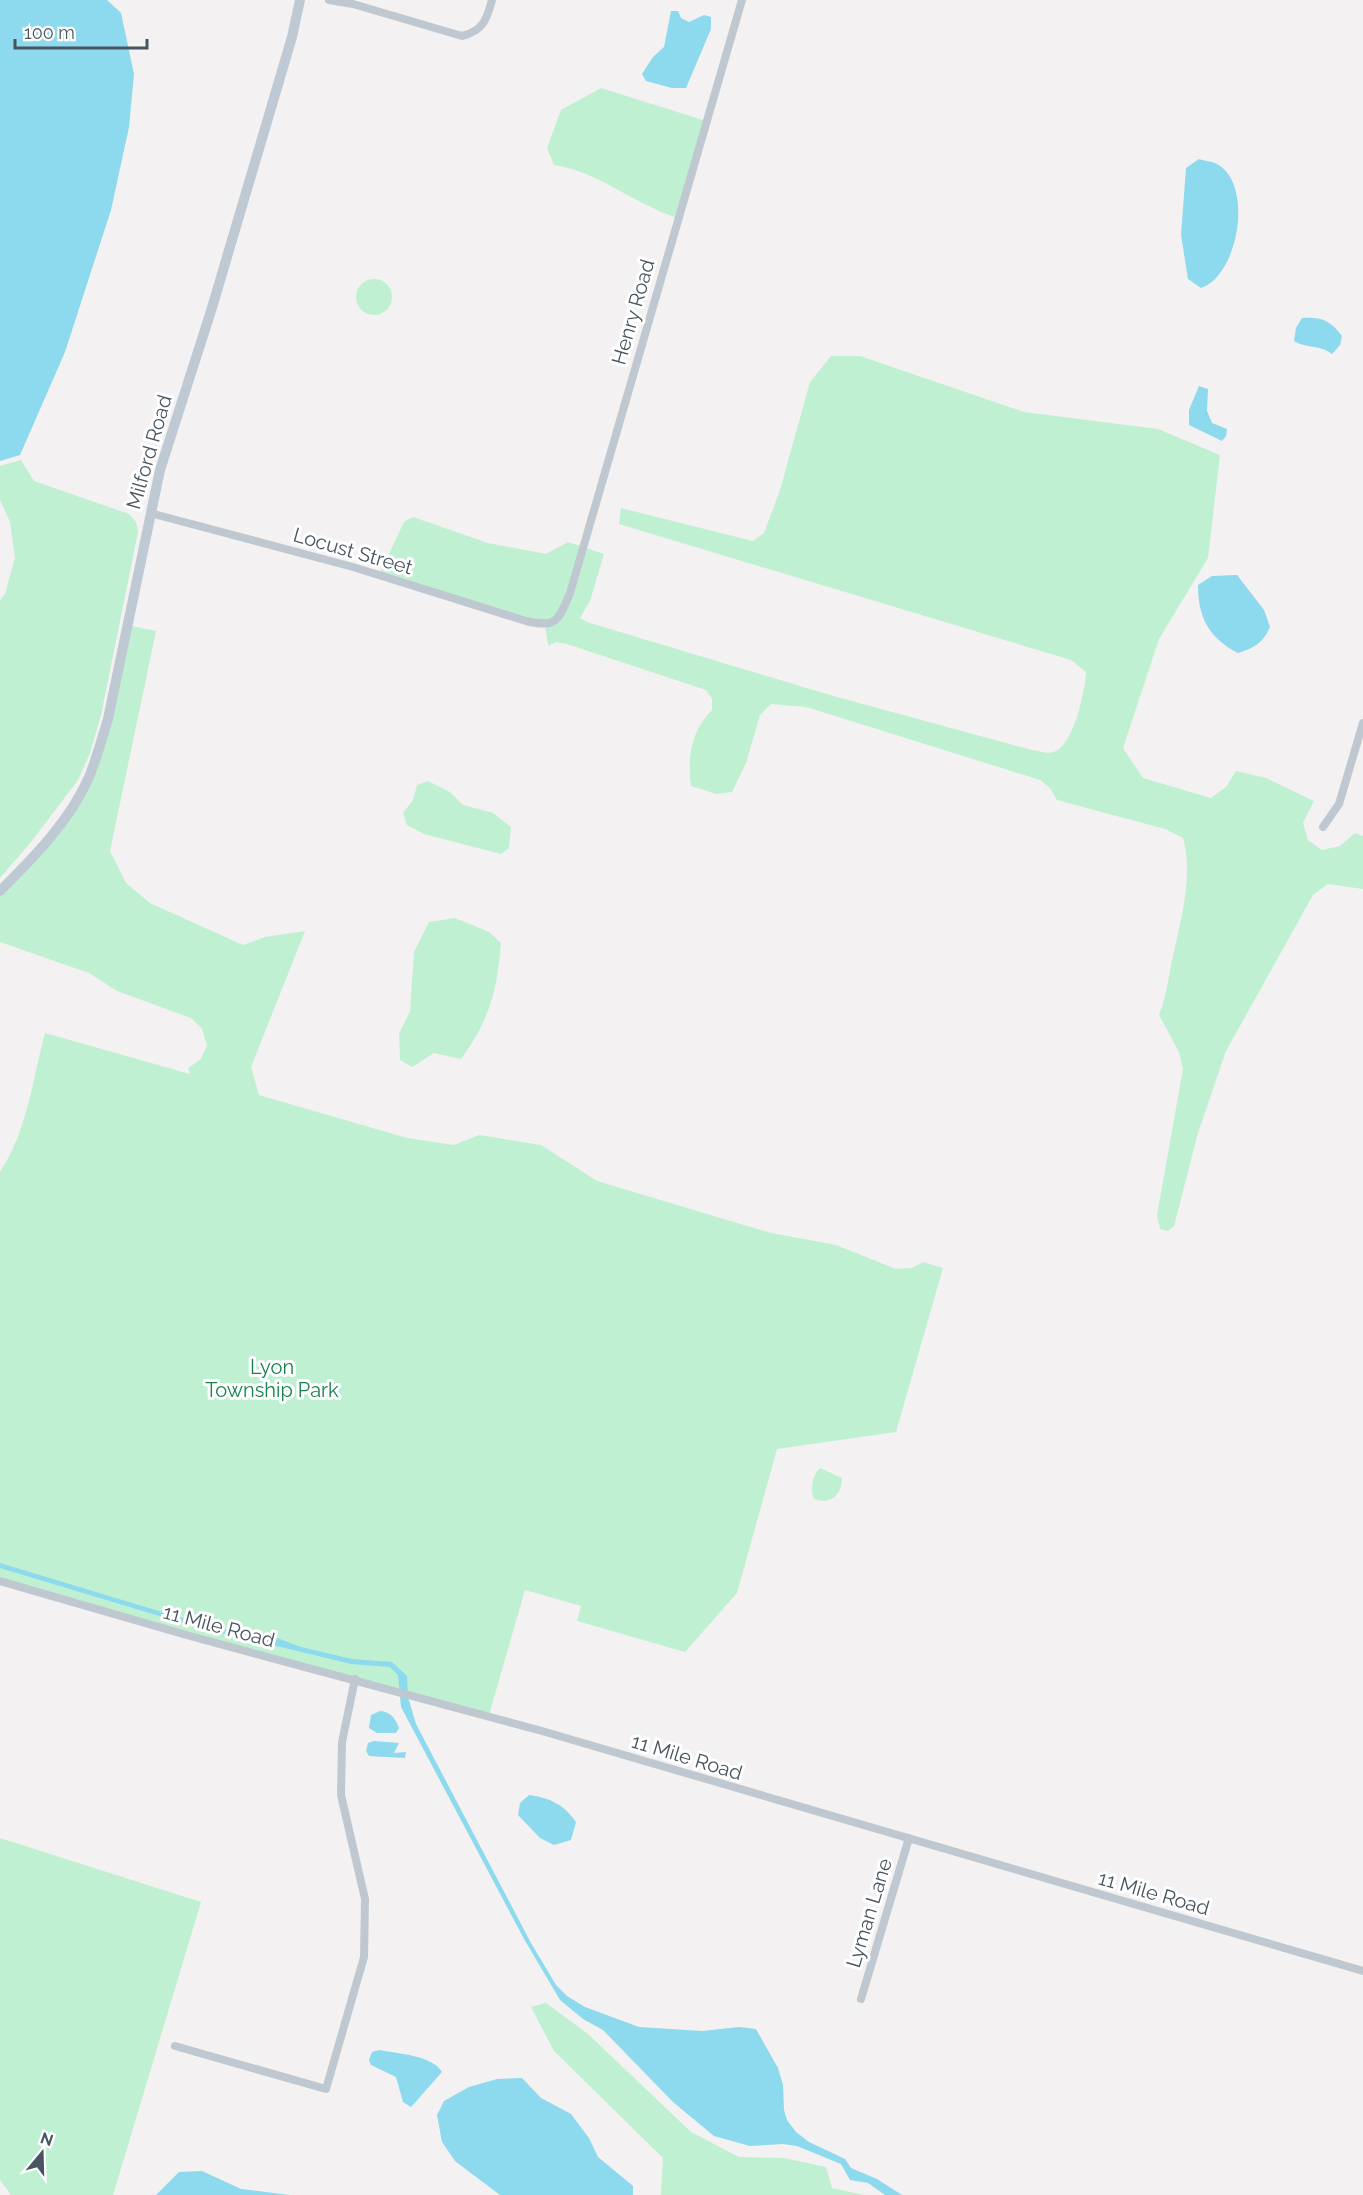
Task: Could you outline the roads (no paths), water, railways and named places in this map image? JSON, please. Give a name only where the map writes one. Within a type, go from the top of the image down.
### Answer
[{"type":"street","name":"Milford Road","points":[[0,891],[51,837],[88,778],[108,719],[160,470],[214,299],[292,36],[300,0]]},
{"type":"street","points":[[329,0],[352,4],[462,36],[476,32],[481,27],[486,20],[492,0]]},
{"type":"street","name":"Henry Road","points":[[545,625],[558,618],[570,593],[742,0]]},
{"type":"street","name":"Locust Street","points":[[150,513],[353,567],[545,625]]},
{"type":"street","points":[[1323,827],[1339,804],[1362,735],[1363,723]]},
{"type":"street","name":"11 Mile Road","points":[[0,1581],[190,1636],[412,1695],[1363,1971]]},
{"type":"street","points":[[175,2046],[326,2089],[364,1957],[365,1899],[341,1795],[342,1742],[355,1679]]},
{"type":"street","name":"Lyman Lane","points":[[861,1999],[909,1838]]},
{"type":"water","points":[[0,0],[107,0],[121,13],[134,74],[129,127],[111,210],[65,352],[20,455],[0,461]]},
{"type":"water","points":[[671,11],[678,11],[681,18],[689,22],[704,15],[711,17],[711,29],[686,88],[672,88],[646,81],[642,74],[653,57],[664,47]]},
{"type":"water","points":[[1199,159],[1217,164],[1228,175],[1235,190],[1238,209],[1233,248],[1225,266],[1214,280],[1201,288],[1188,279],[1181,235],[1186,168]]},
{"type":"water","points":[[1302,318],[1325,321],[1338,331],[1342,336],[1340,345],[1332,354],[1294,341],[1296,328]]},
{"type":"water","points":[[1199,386],[1208,389],[1207,411],[1212,423],[1227,429],[1222,441],[1189,425],[1189,410]]},
{"type":"water","points":[[1237,575],[1264,610],[1270,627],[1257,644],[1238,653],[1220,641],[1207,626],[1200,607],[1198,585],[1212,576]]},
{"type":"water","points":[[0,1563],[195,1622],[210,1617],[226,1629],[261,1632],[301,1647],[352,1659],[392,1662],[407,1676],[408,1697],[416,1724],[531,1943],[556,1985],[567,1996],[585,2007],[639,2027],[702,2031],[739,2027],[756,2029],[778,2068],[783,2085],[784,2110],[787,2120],[796,2132],[809,2142],[845,2159],[851,2168],[877,2179],[902,2195],[885,2195],[868,2183],[850,2180],[841,2164],[797,2146],[783,2144],[750,2146],[714,2136],[673,2102],[603,2030],[583,2019],[560,2000],[524,1939],[401,1707],[398,1675],[390,1667],[351,1664],[264,1643],[243,1634],[223,1634],[210,1623],[196,1627],[0,1568]]},
{"type":"water","points":[[380,1711],[394,1718],[399,1728],[396,1733],[377,1733],[369,1728],[371,1715]]},
{"type":"water","points":[[374,1741],[399,1743],[394,1753],[406,1752],[405,1758],[369,1756],[366,1751],[368,1743]]},
{"type":"water","points":[[529,1795],[556,1803],[571,1816],[576,1822],[571,1840],[554,1845],[540,1838],[518,1815],[520,1803]]},
{"type":"water","points":[[380,2050],[423,2059],[437,2066],[442,2072],[411,2107],[403,2102],[396,2077],[371,2065],[369,2060],[372,2052]]},
{"type":"water","points":[[522,2078],[541,2098],[571,2114],[589,2138],[598,2157],[633,2186],[633,2195],[500,2195],[455,2161],[442,2142],[437,2115],[444,2101],[469,2087],[497,2079]]},
{"type":"water","points":[[202,2171],[241,2189],[290,2195],[156,2195],[179,2172]]},
{"type":"park label","name":"Lyon Township Park","points":[[272,1378]]}]
